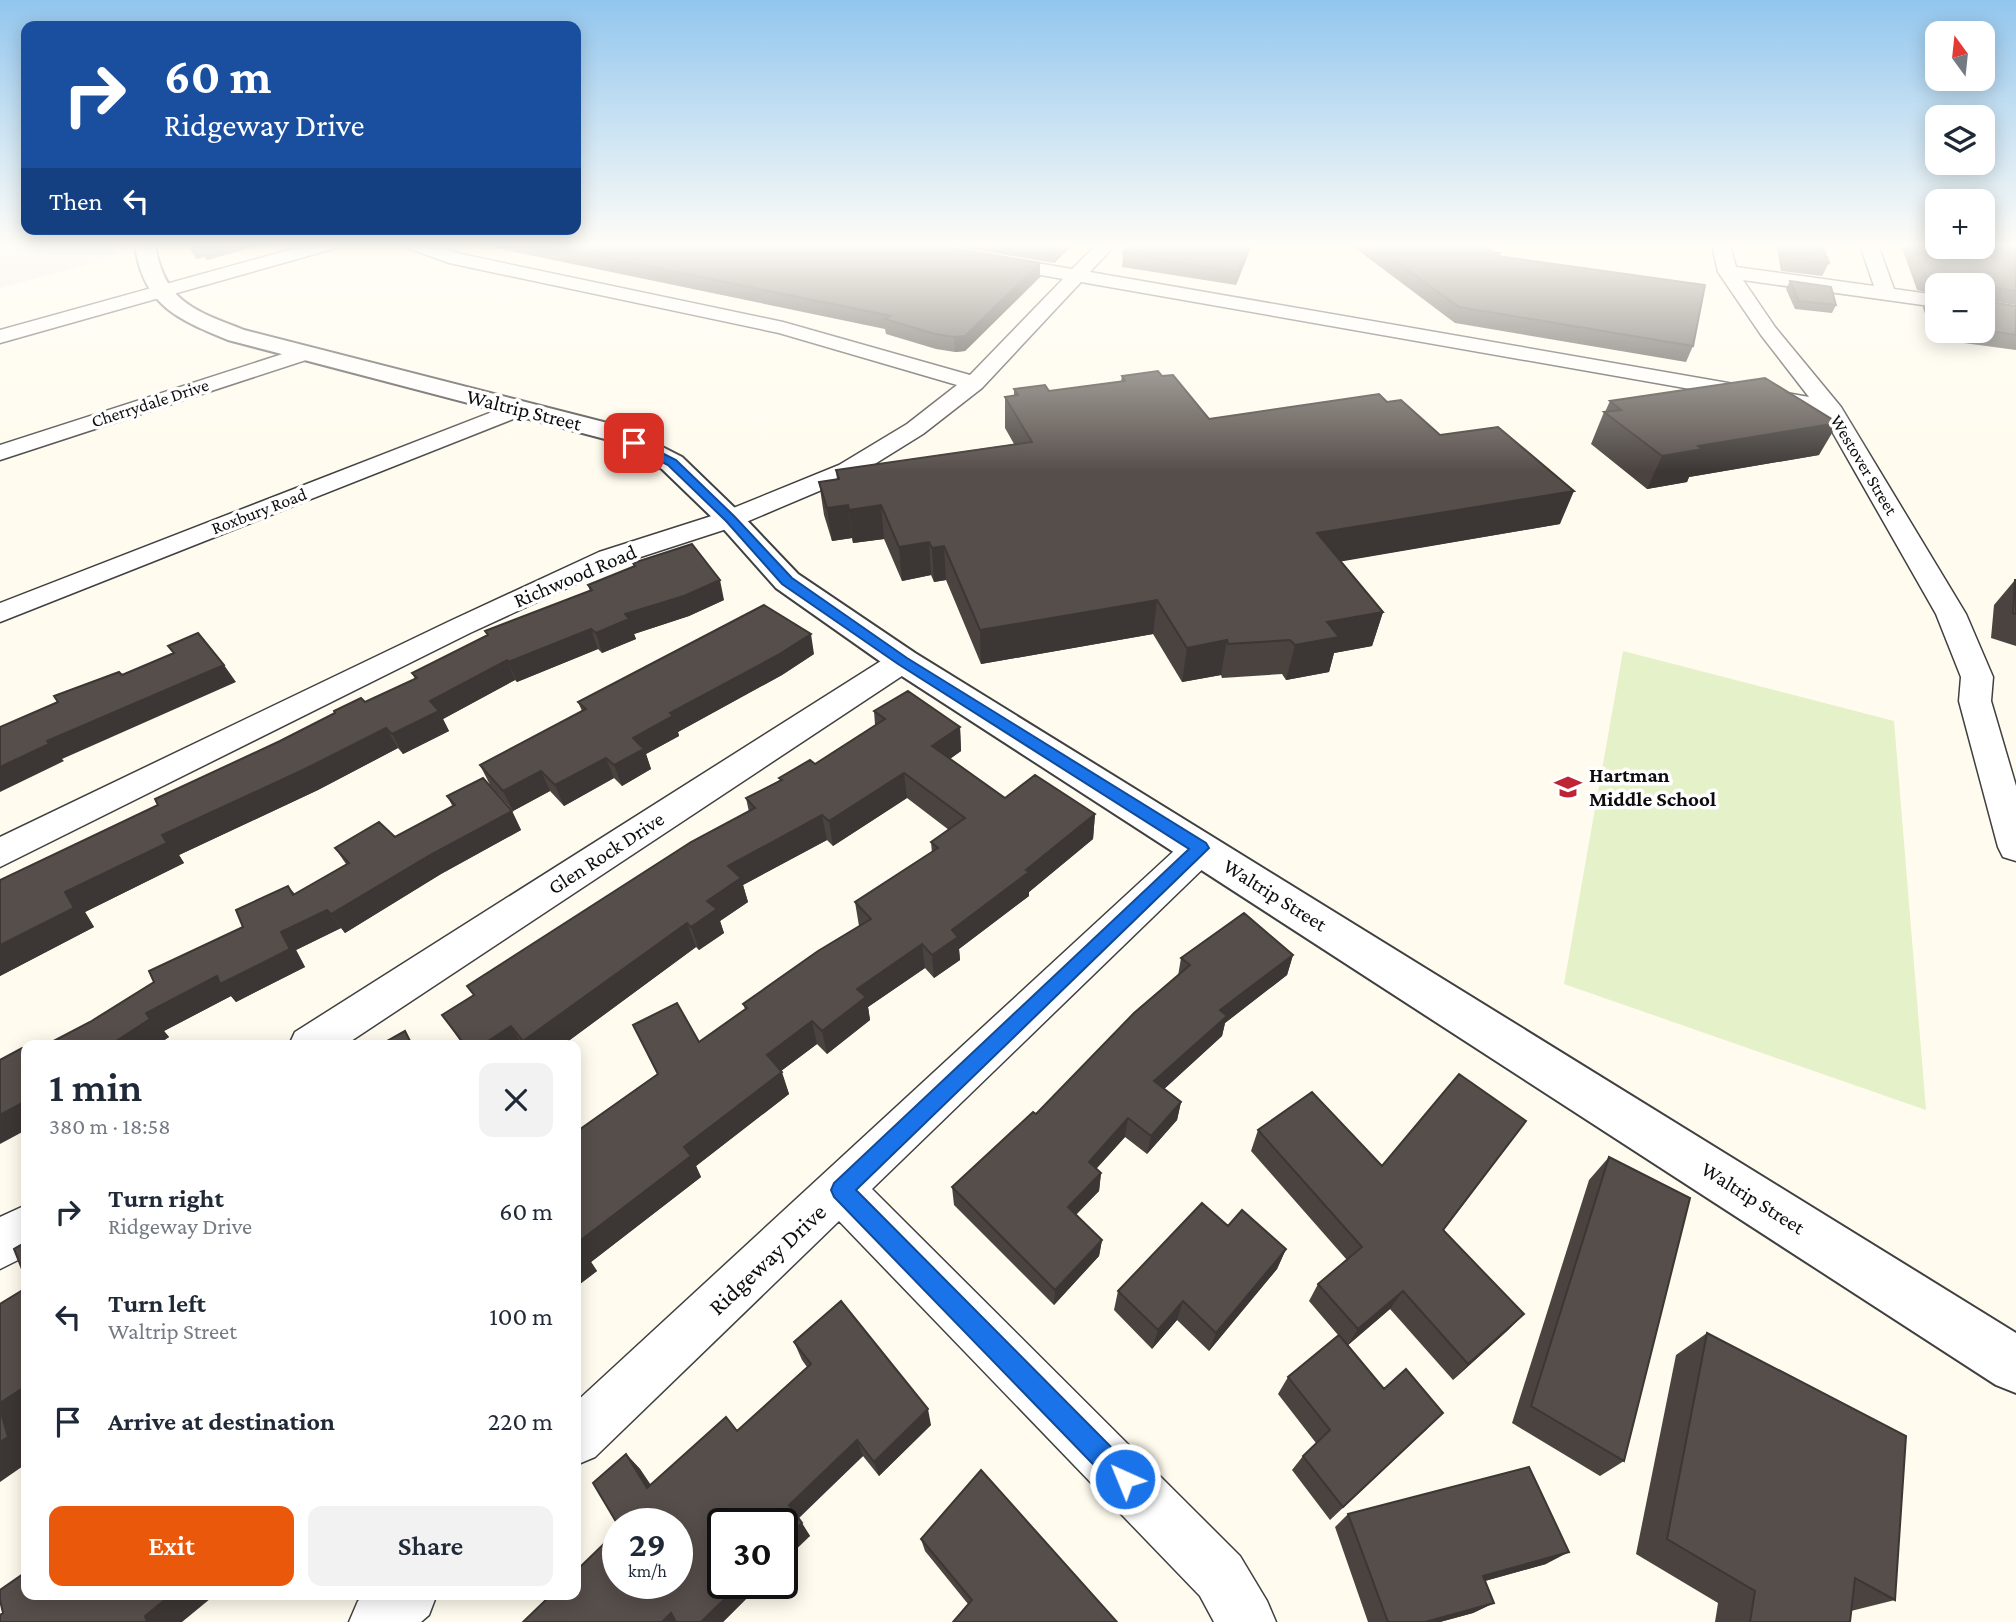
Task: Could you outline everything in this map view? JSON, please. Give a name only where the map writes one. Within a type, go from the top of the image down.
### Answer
[{"type":"street","points":[[0,337],[57,321]]},
{"type":"street","name":"Waltrip Street","points":[[201,321],[236,335],[301,354],[614,433],[672,463],[730,519],[787,581],[902,661],[2016,1365]]},
{"type":"street","points":[[748,321],[783,328],[974,383]]},
{"type":"street","name":"Richwood Road","points":[[0,853],[460,627],[608,558],[730,519],[804,490],[878,453],[915,429],[974,383],[1033,321]]},
{"type":"street","points":[[1333,321],[1829,407]]},
{"type":"street","name":"Westover Street","points":[[1761,321],[1829,407],[1951,614],[1977,677],[1975,701],[2016,847]]},
{"type":"street","name":"Cherrydale Drive","points":[[0,453],[301,354]]},
{"type":"street","name":"Roxbury Road","points":[[0,613],[518,409]]},
{"type":"street","name":"Glen Rock Drive","points":[[318,1040],[902,661]]},
{"type":"street","points":[[1975,701],[2016,756]]},
{"type":"street","name":"Ridgeway Drive","points":[[581,1433],[1200,848]]},
{"type":"street","points":[[841,1190],[1220,1576],[1246,1622]]},
{"type":"street","points":[[0,1245],[21,1231]]},
{"type":"street","points":[[379,1622],[402,1600]]},
{"type":"green space","points":[[1623,651],[1894,721],[1926,1110],[1564,984]]},
{"type":"building","points":[[891,321],[981,321],[965,336],[935,334]]},
{"type":"building","points":[[1541,321],[1698,321],[1693,346]]},
{"type":"building","points":[[1995,321],[2016,321],[2016,335],[1995,332]]},
{"type":"building","points":[[1158,371],[1162,376],[1173,375],[1209,419],[1379,394],[1387,402],[1401,400],[1440,435],[1498,427],[1574,491],[1317,533],[1383,612],[1327,622],[1339,637],[1295,645],[1290,640],[1228,644],[1227,640],[1187,648],[1157,600],[980,630],[944,546],[932,548],[929,542],[899,547],[881,505],[849,510],[848,505],[827,508],[819,482],[839,479],[836,470],[1032,442],[1005,397],[1018,395],[1014,389],[1045,385],[1049,391],[1125,381],[1122,376]]},
{"type":"building","points":[[1765,378],[1838,423],[1698,446],[1703,449],[1662,456],[1604,412],[1621,410],[1610,401]]},
{"type":"building","points":[[692,544],[720,580],[684,596],[625,614],[629,619],[596,633],[591,629],[508,662],[507,660],[430,701],[439,711],[392,734],[386,728],[162,835],[167,843],[65,892],[74,908],[0,945],[0,880],[158,805],[155,799],[280,741],[335,713],[334,711],[361,698],[365,702],[417,678],[412,673],[488,635],[485,631],[592,590],[588,585],[635,566],[633,563]]},
{"type":"building","points":[[2016,580],[2016,614],[2013,613]]},
{"type":"building","points":[[764,605],[811,634],[778,655],[670,713],[673,716],[633,738],[644,749],[614,765],[606,758],[555,785],[541,771],[503,791],[480,765],[586,709],[578,702]]},
{"type":"building","points":[[198,633],[224,665],[47,741],[49,744],[0,767],[0,727],[58,702],[54,696],[119,672],[122,675],[174,653],[168,646]]},
{"type":"building","points":[[908,691],[960,727],[932,746],[1005,798],[1035,775],[1095,814],[1026,870],[1029,872],[952,930],[958,937],[932,955],[922,944],[857,989],[866,997],[822,1031],[812,1021],[767,1055],[782,1072],[684,1147],[691,1156],[581,1240],[581,1128],[658,1074],[633,1025],[677,1003],[699,1042],[747,1008],[743,1004],[818,951],[871,919],[855,902],[938,848],[931,842],[965,818],[904,773],[829,821],[822,815],[728,866],[741,878],[707,901],[717,909],[691,927],[687,923],[524,1040],[511,1026],[490,1040],[461,1040],[442,1015],[474,995],[467,986],[691,842],[755,808],[746,798],[782,780],[779,778],[810,760],[815,764],[885,719],[874,711]]},
{"type":"building","points":[[483,778],[512,811],[430,855],[331,914],[327,910],[281,932],[290,949],[220,984],[217,976],[146,1013],[150,1019],[118,1040],[56,1040],[154,982],[149,971],[243,927],[236,910],[288,886],[293,895],[349,863],[335,848],[379,822],[395,837],[455,805],[447,796]]},
{"type":"building","points":[[1244,913],[1293,955],[1220,1010],[1227,1016],[1154,1081],[1181,1102],[1151,1136],[1128,1118],[1089,1162],[1101,1173],[1068,1207],[1102,1240],[1055,1290],[952,1187],[1033,1112],[1036,1114],[1134,1013],[1190,965],[1181,958]]},
{"type":"building","points":[[405,1031],[410,1040],[389,1040]]},
{"type":"building","points":[[21,1049],[21,1104],[0,1115],[0,1060]]},
{"type":"building","points":[[1459,1074],[1526,1121],[1443,1230],[1524,1314],[1468,1364],[1403,1291],[1358,1329],[1318,1284],[1362,1247],[1258,1130],[1312,1092],[1382,1166]]},
{"type":"building","points":[[1609,1157],[1690,1198],[1624,1461],[1531,1406]]},
{"type":"building","points":[[1202,1203],[1228,1226],[1242,1210],[1286,1249],[1216,1333],[1183,1301],[1158,1330],[1118,1291]]},
{"type":"building","points":[[21,1245],[21,1266],[14,1249]]},
{"type":"building","points":[[21,1291],[21,1389],[0,1403],[0,1304]]},
{"type":"building","points":[[841,1301],[928,1409],[874,1462],[857,1440],[789,1505],[791,1508],[707,1508],[707,1599],[725,1599],[701,1622],[676,1622],[671,1613],[662,1622],[523,1622],[546,1600],[581,1600],[581,1566],[602,1546],[602,1599],[693,1599],[693,1508],[608,1508],[593,1483],[626,1454],[647,1488],[726,1417],[737,1431],[811,1364],[794,1342]]},
{"type":"building","points":[[1707,1333],[1906,1436],[1895,1600],[1855,1578],[1850,1622],[1750,1622],[1755,1591],[1667,1539]]},
{"type":"building","points":[[1339,1335],[1384,1389],[1406,1369],[1443,1413],[1343,1507],[1303,1456],[1330,1430],[1288,1377]]},
{"type":"building","points":[[0,1409],[8,1437],[0,1442]]},
{"type":"building","points":[[1529,1467],[1569,1552],[1483,1576],[1494,1603],[1425,1622],[1388,1622],[1348,1514]]},
{"type":"building","points":[[981,1470],[1117,1622],[953,1622],[972,1600],[921,1539]]},
{"type":"building","points":[[21,1575],[21,1600],[165,1600],[145,1616],[147,1622],[0,1622],[0,1615],[3,1613],[0,1590]]},
{"type":"place","name":"Hartman Middle School","points":[[1568,787]]},
{"type":"route","points":[[634,443],[672,463],[730,519],[787,581],[902,661],[1200,848],[841,1190],[1125,1479]]}]
